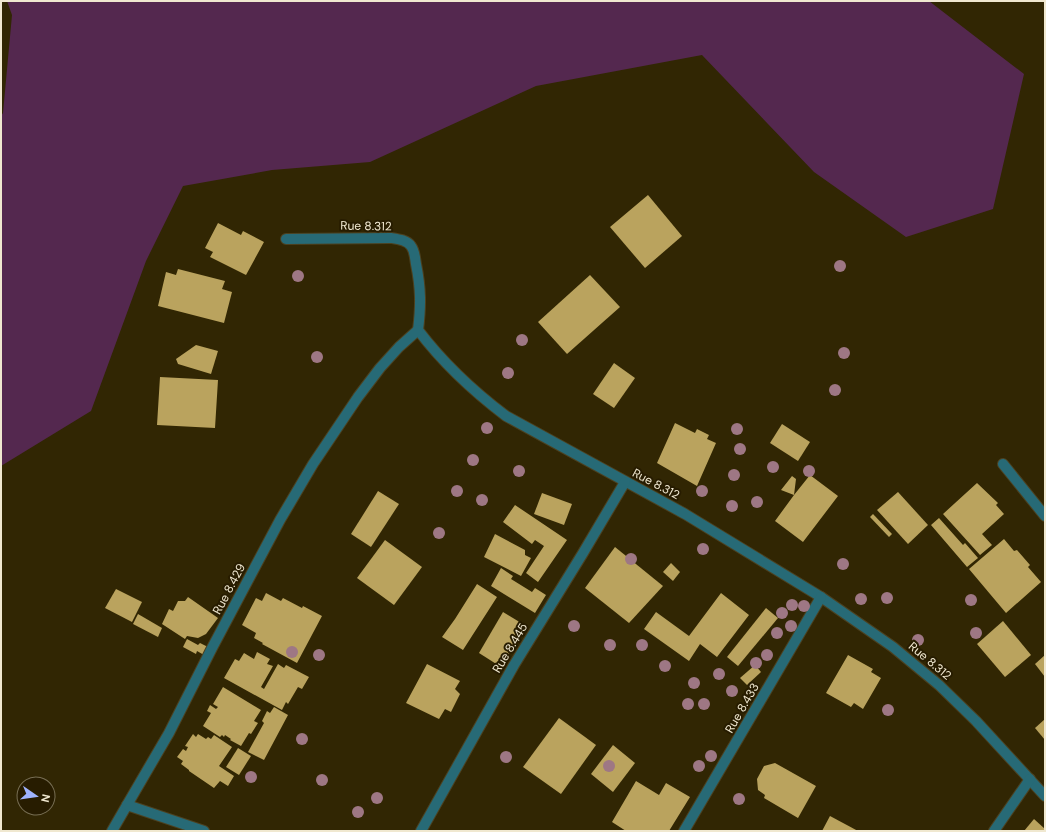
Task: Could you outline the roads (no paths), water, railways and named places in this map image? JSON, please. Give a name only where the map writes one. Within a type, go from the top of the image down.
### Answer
[{"type":"street","name":"Rue 8.312","points":[[286,239],[391,238],[402,240],[411,246],[414,253],[420,284],[418,330],[462,379],[486,400],[506,416],[685,514],[821,597],[893,647],[939,685],[976,721],[1045,796]]},
{"type":"street","name":"Rue 8.429","points":[[112,831],[169,733],[276,526],[313,464],[358,397],[380,368],[399,347],[418,330]]},
{"type":"street","points":[[1003,464],[1045,516]]},
{"type":"street","name":"Rue 8.445","points":[[421,831],[514,665],[625,482]]},
{"type":"street","name":"Rue 8.433","points":[[684,831],[821,597]]},
{"type":"street","points":[[994,831],[1030,779]]},
{"type":"street","points":[[127,805],[204,831]]}]
